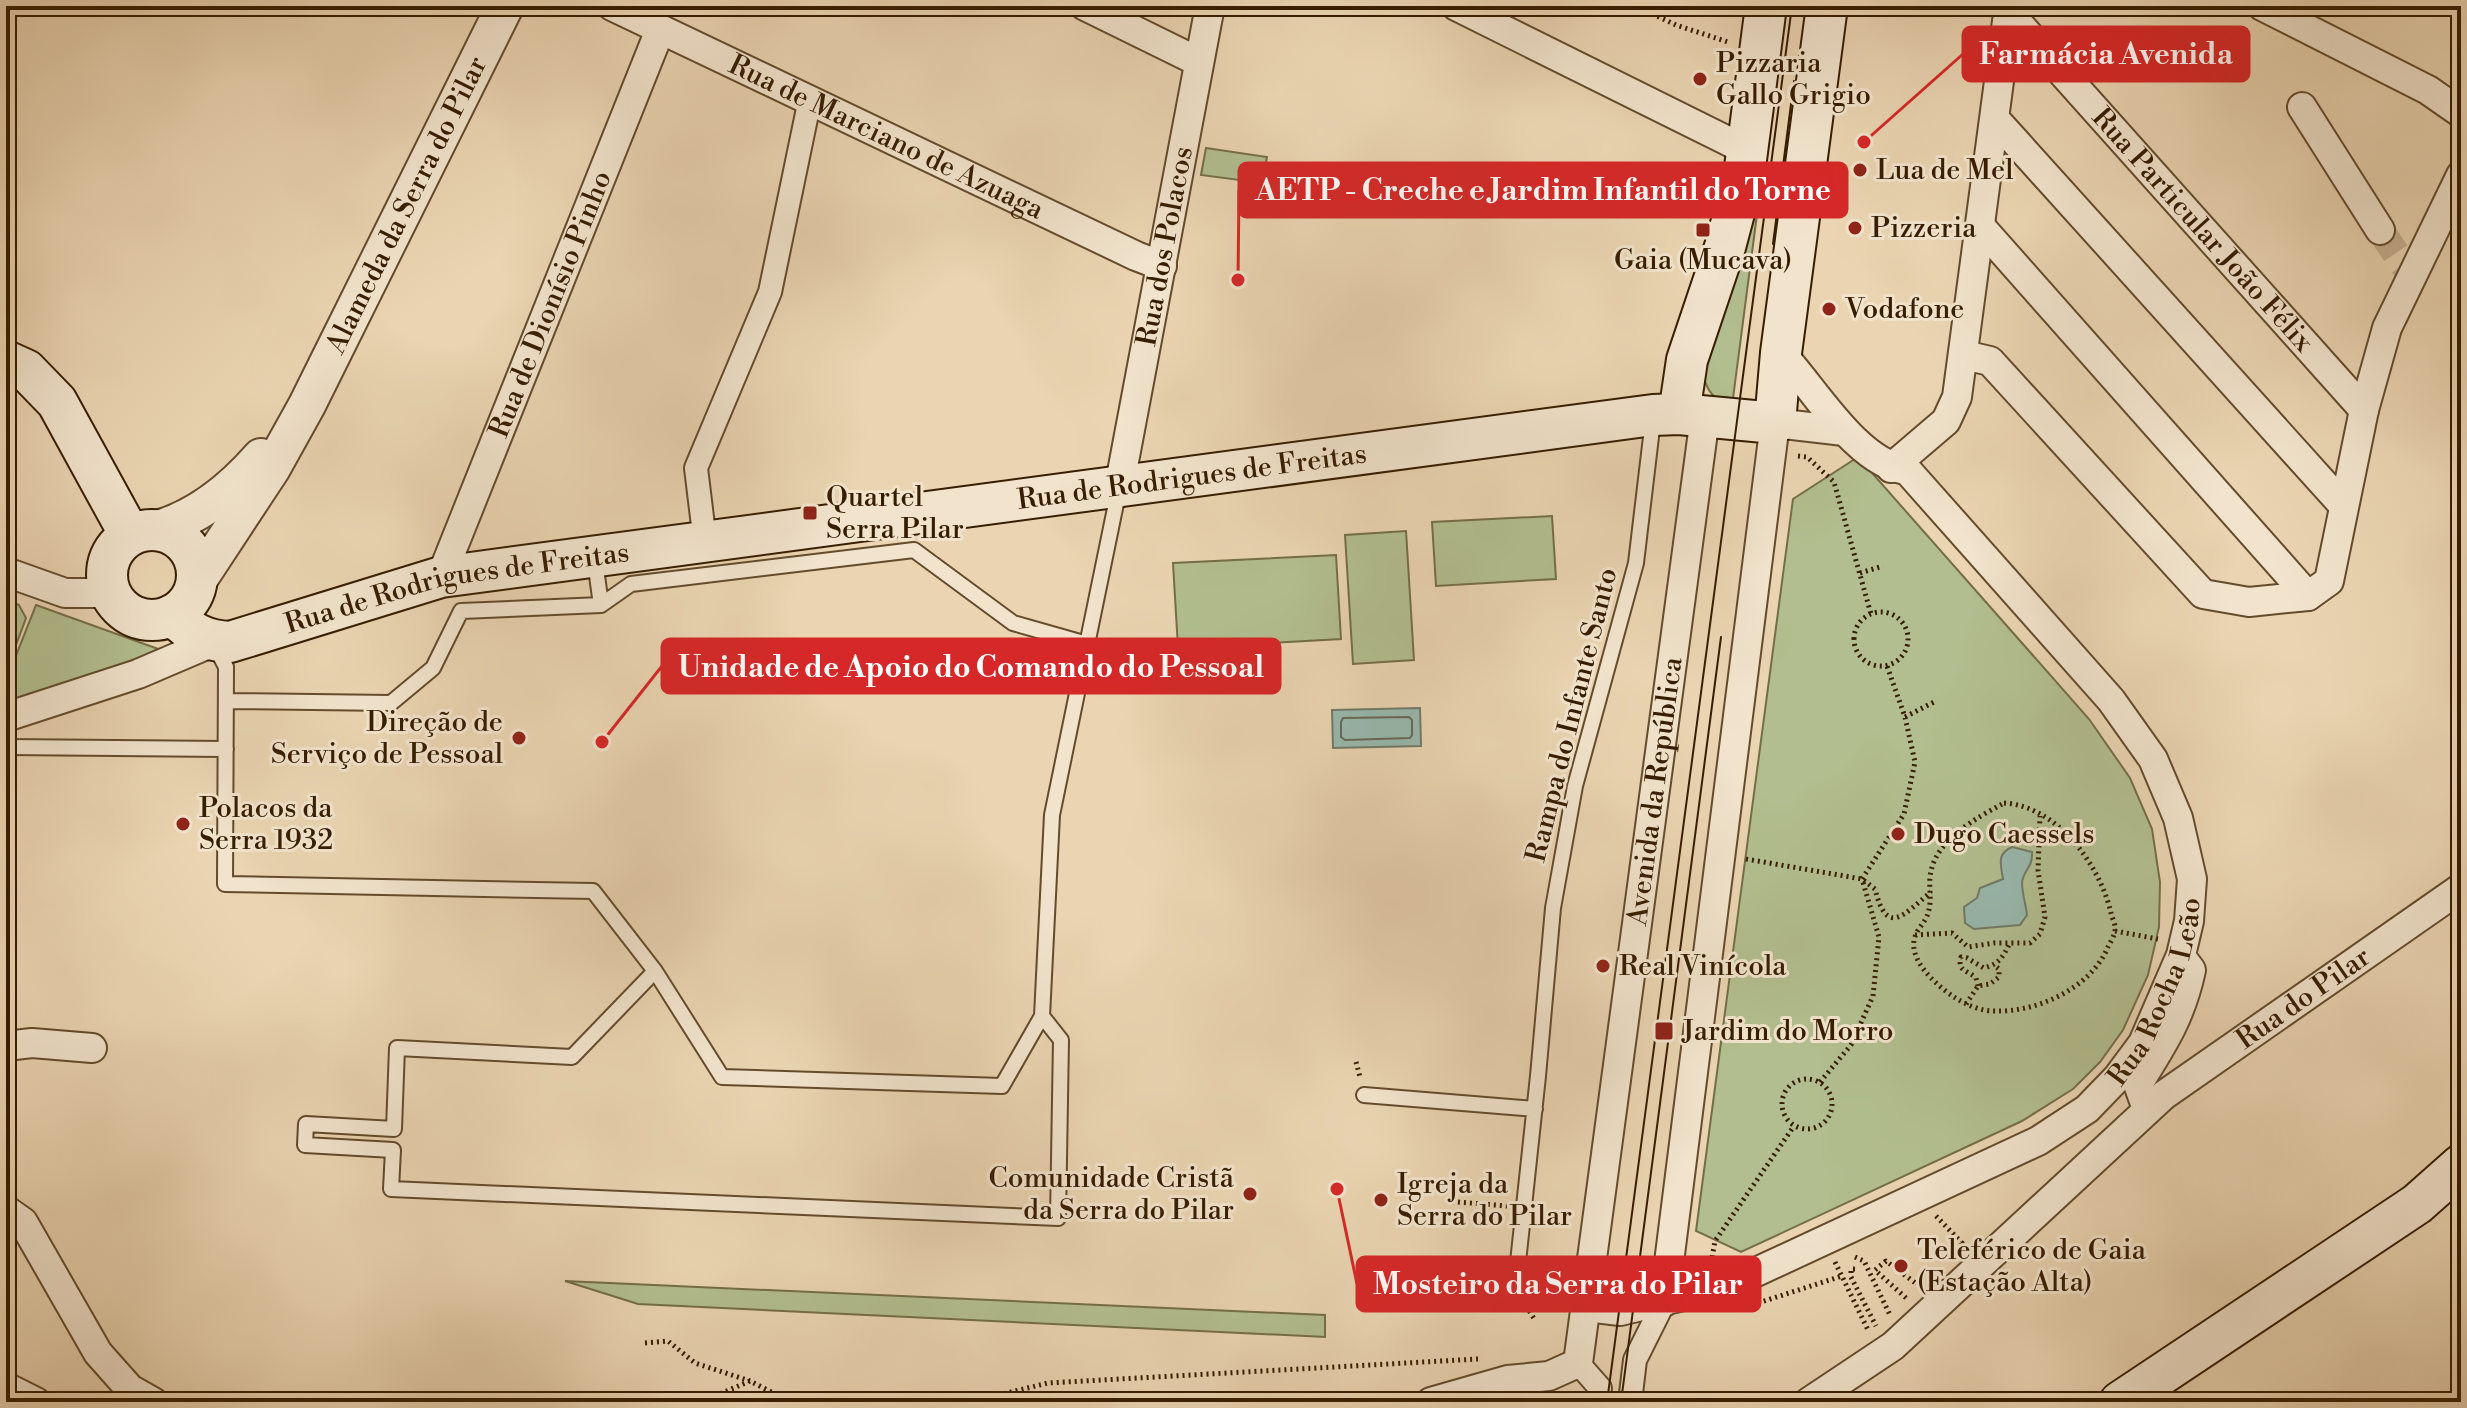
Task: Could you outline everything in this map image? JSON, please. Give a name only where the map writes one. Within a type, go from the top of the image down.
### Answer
[{"type":"main road","name":"Avenida da República","points":[[1679,415],[1687,360],[1727,240],[1744,175],[1766,6]]},
{"type":"main road","points":[[1679,415],[1775,423],[1781,353],[1827,6]]},
{"type":"main road","points":[[1746,150],[1803,182]]},
{"type":"main road","points":[[6,361],[26,370],[57,402],[142,532]]},
{"type":"main road","name":"Rua de Rodrigues de Freitas","points":[[213,642],[230,642],[441,577],[1679,415]]},
{"type":"main road","points":[[142,532],[169,533],[182,541],[192,553],[197,567],[197,582],[192,596],[172,615],[143,619],[118,605],[107,580],[107,567],[119,543],[142,532]]},
{"type":"main road","points":[[172,615],[189,631],[213,642]]},
{"type":"main road","points":[[2120,1402],[2417,1204],[2461,1165]]},
{"type":"street","name":"Alameda da Serra do Pilar","points":[[197,582],[272,468],[307,405],[505,6]]},
{"type":"street","name":"Rua de Marciano de Azuaga","points":[[612,6],[1162,266]]},
{"type":"street","points":[[1085,6],[1199,62]]},
{"type":"street","name":"Rua dos Polacos","points":[[1119,488],[1210,6]]},
{"type":"street","points":[[1456,6],[1746,150]]},
{"type":"street","points":[[2262,6],[2428,90],[2461,113]]},
{"type":"street","name":"Rua Particular João Félix","points":[[1891,468],[1946,421],[1957,397],[2009,9]]},
{"type":"street","name":"Rua Particular João Félix","points":[[2009,9],[2364,410]]},
{"type":"street","name":"Rua de Dionísio Pinho","points":[[441,577],[660,30]]},
{"type":"street","points":[[705,542],[696,468],[770,292],[810,99]]},
{"type":"street","points":[[2302,107],[2380,230]]},
{"type":"street","points":[[1995,119],[2343,505]]},
{"type":"street","points":[[1964,355],[1990,361],[2203,594],[2249,602],[2308,596],[2329,581],[2364,410],[2387,328],[2461,175]]},
{"type":"street","points":[[1981,227],[2308,596]]},
{"type":"street","name":"Rua Rocha Leão","points":[[1664,1302],[1726,1286],[2038,1141],[2087,1109],[2117,1078],[2143,1043],[2181,955],[2189,921],[2192,879],[2178,818],[2153,759],[2111,700],[1907,470],[1891,468],[1844,431],[1781,353]]},
{"type":"street","name":"Alameda da Serra do Pilar","points":[[142,532],[180,522],[211,503],[247,472],[307,405]]},
{"type":"street","name":"Avenida da República","points":[[1578,1363],[1587,1307],[1679,415]]},
{"type":"street","points":[[1630,1402],[1635,1360],[1664,1302],[1775,423],[1844,431]]},
{"type":"street","points":[[6,572],[65,593],[111,593]]},
{"type":"street","name":"Rua de Rodrigues de Freitas","points":[[6,717],[138,674],[213,642]]},
{"type":"street","name":"Rua do Pilar","points":[[1809,1402],[1893,1346],[2147,1109],[2461,888]]},
{"type":"street","points":[[2147,1109],[2138,1084],[2184,1002],[2191,970],[2181,955]]},
{"type":"street","points":[[6,1046],[32,1043],[92,1048]]},
{"type":"street","points":[[6,1210],[23,1222],[98,1353],[130,1389],[153,1402]]},
{"type":"street","points":[[1587,1307],[1620,1311],[1664,1302]]},
{"type":"street","points":[[1431,1402],[1508,1380],[1549,1376],[1578,1363],[1599,1395]]},
{"type":"street","points":[[6,1387],[36,1402]]},
{"type":"lane","name":"Rampa do Infante Santo","points":[[1515,1290],[1553,908],[1575,786],[1679,415]]},
{"type":"lane","points":[[213,642],[226,667],[225,884],[593,891],[655,971],[722,1077],[1002,1086],[1042,1016],[1052,815],[1119,488]]},
{"type":"lane","points":[[227,701],[391,703],[433,668],[461,611],[601,605],[631,584],[914,550],[1013,623],[1087,644]]},
{"type":"lane","points":[[594,556],[601,605]]},
{"type":"lane","points":[[6,747],[226,749]]},
{"type":"lane","points":[[655,971],[572,1057],[397,1048],[394,1129],[306,1124],[305,1145],[393,1150],[391,1189],[1058,1218],[1061,1040],[1042,1016]]},
{"type":"lane","points":[[1364,1095],[1535,1109]]},
{"type":"path","points":[[1636,6],[1676,25],[1760,53]]},
{"type":"path","points":[[1834,482],[1871,614]]},
{"type":"path","points":[[1860,573],[1883,566]]},
{"type":"path","points":[[1889,613],[1897,617],[1907,631],[1906,650],[1895,663],[1887,666],[1869,664],[1856,652],[1854,634],[1863,618],[1871,614],[1889,613]]},
{"type":"path","points":[[1820,1082],[1851,1045],[1873,996],[1879,937],[1862,879],[1904,814],[1915,762],[1905,717],[1887,666]]},
{"type":"path","points":[[1905,717],[1936,701]]},
{"type":"path","points":[[2004,803],[2022,804],[2063,830],[2090,860],[2106,892],[2115,931],[2102,962],[2079,985],[2045,1001],[2012,1011],[1990,1011],[1966,1004],[1931,978],[1918,959],[1914,948],[1915,935],[1928,916],[1931,892],[1930,876],[1943,846],[1981,816],[2004,803]]},
{"type":"path","points":[[1915,935],[1952,933],[1968,947],[2030,943],[2040,934],[2045,917],[2038,870],[2040,815]]},
{"type":"path","points":[[1746,859],[1862,879],[1875,889],[1881,912],[1887,917],[1906,914],[1931,892]]},
{"type":"path","points":[[2115,931],[2164,940],[2181,955]]},
{"type":"path","points":[[1978,986],[1976,978],[1961,969],[1961,957],[1984,968],[2003,958],[2010,943]]},
{"type":"path","points":[[1966,1004],[1978,986],[1990,984],[1999,977],[1999,969],[1994,965]]},
{"type":"path","points":[[1813,1079],[1820,1082],[1832,1095],[1833,1104],[1827,1120],[1812,1129],[1794,1126],[1784,1114],[1782,1106],[1786,1091],[1797,1081],[1813,1079]]},
{"type":"path","points":[[1715,1241],[1794,1126]]},
{"type":"path","points":[[1917,1197],[1962,1243],[1951,1254]]},
{"type":"path","points":[[1446,1201],[1524,1207]]},
{"type":"path","points":[[1853,1256],[1864,1261],[1891,1317],[1908,1300],[1875,1270],[1886,1261],[1918,1285],[1929,1275]]},
{"type":"path","points":[[1855,1269],[1851,1269],[1851,1277],[1880,1334]]},
{"type":"path","points":[[1840,1270],[1873,1339]]},
{"type":"path","points":[[1357,1278],[1515,1290]]},
{"type":"path","points":[[645,1343],[668,1341],[695,1363],[750,1381],[791,1402]]},
{"type":"path","points":[[969,1402],[1048,1383],[1483,1358]]},
{"type":"path","points":[[715,1396],[750,1381]]},
{"type":"green space","points":[[1206,148],[1267,157],[1262,183],[1201,175]]},
{"type":"green space","points":[[1762,176],[1732,406],[1711,393],[1702,371]]},
{"type":"green space","name":"Jardim do Morro","points":[[1858,457],[2089,719],[2130,778],[2152,829],[2160,882],[2159,927],[2148,975],[2123,1030],[2100,1062],[2073,1089],[2022,1121],[1741,1252],[1696,1231],[1793,499]]},
{"type":"green space","points":[[1552,516],[1556,579],[1436,586],[1432,522]]},
{"type":"green space","points":[[1406,531],[1414,660],[1353,664],[1345,535]]},
{"type":"green space","points":[[1336,555],[1341,639],[1178,648],[1173,563]]},
{"type":"green space","points":[[6,599],[19,605],[26,618],[6,672]]},
{"type":"green space","points":[[36,605],[164,651],[6,709],[6,681]]},
{"type":"green space","points":[[565,1281],[1325,1315],[1325,1337],[638,1304]]},
{"type":"water","points":[[1420,708],[1421,746],[1333,748],[1332,710]]},
{"type":"water","points":[[2012,847],[2032,852],[2022,883],[2027,915],[2020,925],[1974,929],[1965,923],[1964,907],[1977,898],[1980,888],[2003,879],[2002,857]]},
{"type":"tunnel","points":[[2380,230],[2412,277]]},
{"type":"tram line","points":[[1607,1402],[1792,6]]},
{"type":"tram line","points":[[1773,244],[1794,81]]},
{"type":"tram line","points":[[1621,1402],[1721,637]]},
{"type":"place","name":"Pizzaria Gallo Grigio","points":[[1700,79]]},
{"type":"place","name":"Farmácia Avenida","points":[[1864,142]]},
{"type":"place","name":"Lua de Mel","points":[[1860,170]]},
{"type":"place","name":"Pizzeria","points":[[1855,228]]},
{"type":"place","name":"Gaia (Mucava)","points":[[1703,230]]},
{"type":"place","name":"AETP - Creche e Jardim Infantil do Torne","points":[[1238,280]]},
{"type":"place","name":"Vodafone","points":[[1829,309]]},
{"type":"place","name":"Quartel Serra Pilar","points":[[810,513]]},
{"type":"place","name":"Direção de Serviço de Pessoal","points":[[519,738]]},
{"type":"place","name":"Unidade de Apoio do Comando do Pessoal","points":[[602,742]]},
{"type":"place","name":"Polacos da Serra 1932","points":[[183,824]]},
{"type":"place","name":"Dugo Caessels","points":[[1898,834]]},
{"type":"place","name":"Real Vinícola","points":[[1603,966]]},
{"type":"place","name":"Jardim do Morro","points":[[1664,1031]]},
{"type":"place","name":"Mosteiro da Serra do Pilar","points":[[1337,1189]]},
{"type":"place","name":"Comunidade Cristã da Serra do Pilar","points":[[1250,1194]]},
{"type":"place","name":"Igreja da Serra do Pilar","points":[[1381,1200]]},
{"type":"place","name":"Teleférico de Gaia (Estação Alta)","points":[[1901,1266]]}]
